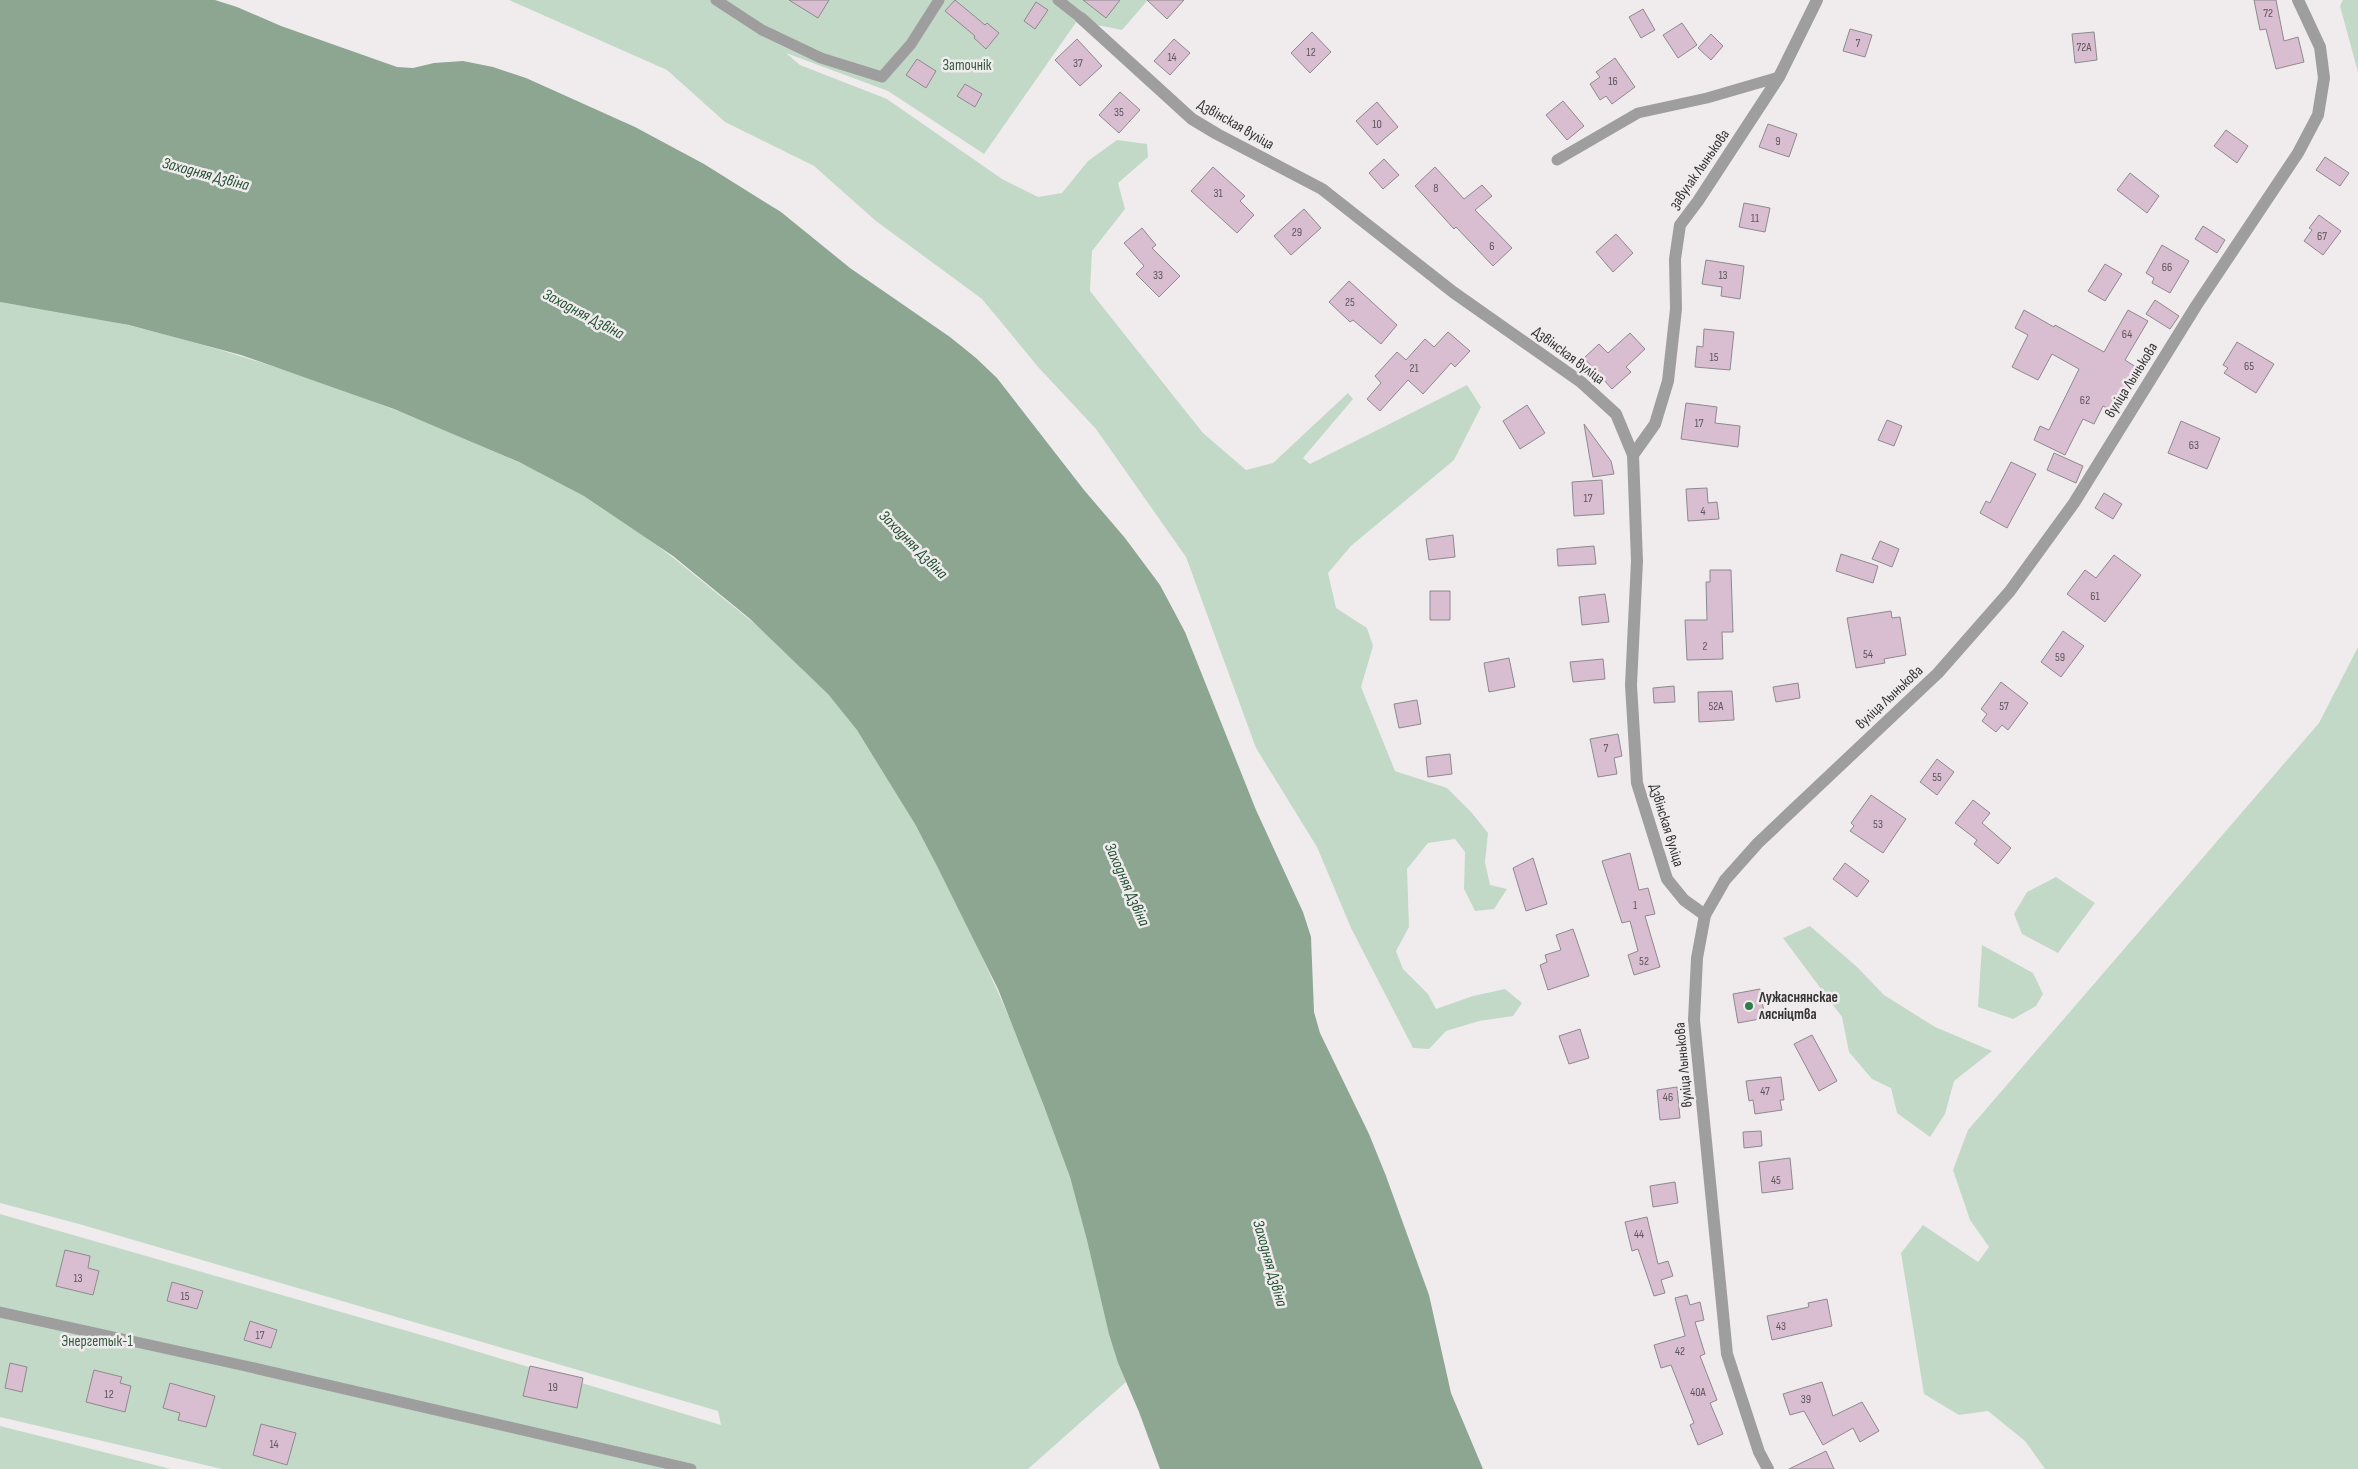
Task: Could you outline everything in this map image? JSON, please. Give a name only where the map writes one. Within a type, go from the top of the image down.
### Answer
[{"type":"street","name":"завулак Лынькова","points":[[1633,455],[1654,424],[1668,381],[1676,309],[1676,259],[1680,225],[1708,187],[1779,77],[1817,0]]},
{"type":"street","name":"вуліца Лынькова","points":[[1768,1469],[1759,1452],[1727,1354],[1694,1020],[1697,958],[1704,915],[1725,880],[1758,843],[1938,673],[2010,591],[2074,503],[2196,306],[2298,153],[2318,115],[2324,78],[2320,47],[2298,0]]},
{"type":"street","name":"Дзвінская вуліца","points":[[1081,18],[1192,119],[1322,189],[1453,292],[1581,382],[1616,414],[1633,455],[1637,561],[1631,685],[1637,784],[1667,879],[1684,900],[1704,915]]},
{"type":"lane","points":[[716,0],[762,30],[821,58],[882,77],[911,44],[939,0]]},
{"type":"lane","points":[[1058,0],[1081,18]]},
{"type":"lane","points":[[1557,160],[1638,113],[1707,98],[1779,77]]},
{"type":"lane","points":[[0,1312],[241,1365],[691,1469]]},
{"type":"green space","name":"Заточнік","points":[[509,0],[1148,0],[1122,30],[1077,21],[984,154],[888,91],[786,53],[800,65],[887,99],[1002,179],[1038,197],[1062,193],[1088,161],[1117,140],[1147,144],[1148,157],[1118,183],[1125,209],[1092,251],[1090,291],[1203,433],[1246,470],[1273,463],[1348,393],[1353,399],[1303,458],[1310,464],[1467,385],[1481,407],[1454,460],[1351,546],[1328,573],[1336,608],[1367,628],[1373,646],[1361,687],[1395,771],[1447,788],[1472,813],[1488,833],[1485,862],[1490,885],[1507,889],[1494,909],[1475,911],[1464,889],[1465,852],[1455,839],[1428,843],[1407,869],[1409,927],[1396,951],[1403,969],[1428,994],[1436,1009],[1473,996],[1505,989],[1522,1003],[1513,1016],[1479,1021],[1446,1031],[1429,1049],[1413,1048],[1351,928],[1317,847],[1256,748],[1186,557],[1096,429],[1039,368],[982,299],[876,221],[814,166],[725,122],[667,70]]},
{"type":"green space","points":[[2343,0],[2358,0],[2358,72],[2340,6]]},
{"type":"green space","name":"Энергетык-1","points":[[0,302],[116,322],[253,360],[372,401],[507,457],[564,484],[623,520],[678,562],[791,656],[827,692],[873,753],[928,848],[980,952],[1035,1079],[1059,1144],[1077,1200],[1118,1363],[1126,1382],[1028,1469],[222,1469],[0,1417],[0,1214],[449,1343],[721,1425],[718,1411],[79,1224],[0,1203]]},
{"type":"green space","points":[[2358,647],[2358,1469],[2045,1469],[2025,1441],[1988,1411],[1959,1415],[1924,1394],[1901,1253],[1923,1225],[1978,1262],[1989,1247],[1970,1220],[1953,1170],[1968,1130],[2319,723]]},
{"type":"green space","points":[[2056,877],[2095,903],[2058,953],[2022,934],[2014,914],[2027,892]]},
{"type":"green space","points":[[1810,926],[1857,967],[1884,995],[1935,1027],[1992,1051],[1954,1081],[1945,1114],[1930,1137],[1897,1113],[1891,1088],[1872,1079],[1849,1052],[1842,1017],[1783,938]]},
{"type":"green space","points":[[1982,945],[2033,973],[2043,994],[2036,1006],[2013,1019],[1978,1007]]},
{"type":"green space","points":[[0,1426],[171,1469],[0,1469]]},
{"type":"water","name":"Заходняя Дзвіна","points":[[0,0],[215,0],[237,7],[281,26],[397,67],[413,68],[434,63],[463,61],[493,67],[526,78],[635,127],[704,164],[781,212],[850,268],[950,337],[997,378],[1084,490],[1125,538],[1160,585],[1185,632],[1256,810],[1303,912],[1311,937],[1314,1012],[1320,1033],[1369,1134],[1386,1176],[1429,1295],[1451,1393],[1483,1469],[1160,1469],[1118,1363],[1109,1334],[1070,1177],[998,989],[915,824],[857,730],[828,694],[749,618],[673,556],[584,496],[519,462],[394,409],[241,355],[129,325],[0,302]]},
{"type":"building","points":[[789,0],[829,0],[818,18]]},
{"type":"building","points":[[955,0],[985,25],[987,23],[999,33],[986,49],[974,38],[975,36],[945,11]]},
{"type":"building","points":[[1083,0],[1120,0],[1106,18]]},
{"type":"building","points":[[1147,0],[1184,0],[1167,19]]},
{"type":"building","points":[[2254,0],[2276,0],[2284,41],[2298,37],[2304,62],[2276,69],[2266,29],[2260,30]]},
{"type":"building","points":[[1036,2],[1048,10],[1035,29],[1024,21]]},
{"type":"building","points":[[1643,9],[1655,30],[1641,38],[1629,17]]},
{"type":"building","points":[[1682,23],[1697,45],[1678,58],[1663,35]]},
{"type":"building","points":[[1850,29],[1872,35],[1865,57],[1843,51]]},
{"type":"building","points":[[1312,32],[1331,52],[1310,73],[1291,53]]},
{"type":"building","points":[[2094,32],[2097,60],[2075,63],[2072,34]]},
{"type":"building","points":[[1711,34],[1723,46],[1711,60],[1698,48]]},
{"type":"building","points":[[1077,39],[1102,66],[1080,86],[1055,60]]},
{"type":"building","points":[[1174,39],[1190,53],[1170,75],[1154,61]]},
{"type":"building","points":[[1615,58],[1635,87],[1612,104],[1606,96],[1600,100],[1590,84],[1600,77],[1596,72]]},
{"type":"building","points":[[917,59],[936,71],[926,88],[906,75]]},
{"type":"building","points":[[965,84],[982,94],[975,107],[957,96]]},
{"type":"building","points":[[1120,92],[1140,110],[1119,133],[1099,115]]},
{"type":"building","points":[[1563,101],[1584,126],[1567,140],[1546,115]]},
{"type":"building","points":[[1377,102],[1398,127],[1377,145],[1356,121]]},
{"type":"building","points":[[1768,124],[1797,134],[1789,157],[1759,147]]},
{"type":"building","points":[[2226,130],[2248,146],[2237,163],[2214,146]]},
{"type":"building","points":[[2325,157],[2349,173],[2340,186],[2316,170]]},
{"type":"building","points":[[1384,159],[1399,175],[1383,189],[1369,173]]},
{"type":"building","points":[[1213,167],[1245,196],[1240,201],[1254,215],[1237,233],[1191,191]]},
{"type":"building","points":[[1435,167],[1464,199],[1482,185],[1492,196],[1475,210],[1512,248],[1493,266],[1456,227],[1454,229],[1415,186]]},
{"type":"building","points":[[2130,173],[2159,196],[2147,213],[2117,190]]},
{"type":"building","points":[[1744,203],[1770,208],[1765,232],[1739,227]]},
{"type":"building","points":[[1304,209],[1321,228],[1291,255],[1274,236]]},
{"type":"building","points":[[2319,215],[2341,231],[2323,255],[2304,241],[2312,230],[2309,228]]},
{"type":"building","points":[[2203,226],[2225,240],[2217,253],[2195,239]]},
{"type":"building","points":[[1142,228],[1156,245],[1152,248],[1180,276],[1159,297],[1136,274],[1144,266],[1124,243]]},
{"type":"building","points":[[1616,234],[1633,253],[1613,272],[1596,252]]},
{"type":"building","points":[[2162,245],[2189,261],[2170,293],[2152,283],[2154,278],[2146,273]]},
{"type":"building","points":[[1706,260],[1744,266],[1740,299],[1721,296],[1722,287],[1702,284]]},
{"type":"building","points":[[2105,264],[2122,274],[2105,301],[2088,291]]},
{"type":"building","points":[[1349,281],[1397,325],[1381,344],[1353,320],[1350,322],[1329,302]]},
{"type":"building","points":[[2155,300],[2179,316],[2170,329],[2146,314]]},
{"type":"building","points":[[2024,310],[2104,352],[2128,310],[2148,321],[2125,360],[2142,371],[2134,383],[2132,382],[2117,413],[2103,406],[2094,424],[2083,419],[2065,455],[2034,440],[2040,426],[2049,430],[2079,369],[2052,354],[2038,380],[2012,367],[2028,335],[2015,328]]},
{"type":"building","points":[[1704,329],[1734,332],[1730,370],[1695,367],[1697,346],[1703,347]]},
{"type":"building","points":[[1448,332],[1470,351],[1455,367],[1451,363],[1423,394],[1408,380],[1380,411],[1367,399],[1381,383],[1375,376],[1397,352],[1406,360],[1425,339],[1434,347]]},
{"type":"building","points":[[1630,333],[1645,349],[1626,367],[1631,372],[1612,389],[1584,358],[1599,344],[1608,353]]},
{"type":"building","points":[[2237,342],[2274,364],[2256,393],[2224,373],[2228,368],[2223,365]]},
{"type":"building","points":[[1686,403],[1717,407],[1715,423],[1740,426],[1738,447],[1681,439]]},
{"type":"building","points":[[1527,405],[1545,433],[1520,449],[1503,421]]},
{"type":"building","points":[[1887,420],[1902,426],[1894,446],[1878,440]]},
{"type":"building","points":[[2181,421],[2220,438],[2207,469],[2168,453]]},
{"type":"building","points":[[1584,424],[1611,461],[1614,474],[1593,477]]},
{"type":"building","points":[[2054,453],[2083,466],[2076,483],[2047,470]]},
{"type":"building","points":[[2011,462],[2036,474],[2007,528],[1980,513],[1986,501],[1990,503]]},
{"type":"building","points":[[1602,480],[1604,514],[1574,516],[1572,482]]},
{"type":"building","points":[[1707,488],[1708,503],[1717,502],[1719,519],[1688,521],[1686,489]]},
{"type":"building","points":[[2104,493],[2122,504],[2113,519],[2095,508]]},
{"type":"building","points":[[1453,535],[1455,557],[1429,560],[1426,539]]},
{"type":"building","points":[[1880,541],[1899,549],[1892,567],[1872,559]]},
{"type":"building","points":[[1594,546],[1596,564],[1558,566],[1557,549]]},
{"type":"building","points":[[1841,554],[1878,566],[1873,583],[1836,571]]},
{"type":"building","points":[[2114,555],[2141,575],[2105,622],[2067,594],[2085,570],[2096,578]]},
{"type":"building","points":[[1710,570],[1731,570],[1733,632],[1722,632],[1723,659],[1687,660],[1685,620],[1707,620],[1706,582],[1710,582]]},
{"type":"building","points":[[1430,591],[1450,591],[1450,620],[1430,620]]},
{"type":"building","points":[[1605,594],[1609,622],[1582,625],[1579,597]]},
{"type":"building","points":[[1891,611],[1892,618],[1900,617],[1906,655],[1884,659],[1885,663],[1856,668],[1847,618]]},
{"type":"building","points":[[2063,631],[2084,646],[2061,677],[2041,662]]},
{"type":"building","points":[[1509,658],[1515,687],[1489,692],[1484,663]]},
{"type":"building","points":[[1603,659],[1605,679],[1573,682],[1570,662]]},
{"type":"building","points":[[2001,682],[2028,703],[2008,730],[2002,725],[1996,732],[1982,721],[1987,714],[1981,709]]},
{"type":"building","points":[[1798,683],[1800,698],[1776,702],[1773,687]]},
{"type":"building","points":[[1674,686],[1675,702],[1654,703],[1653,688]]},
{"type":"building","points":[[1732,691],[1734,720],[1699,722],[1698,692]]},
{"type":"building","points":[[1417,700],[1421,724],[1399,728],[1394,704]]},
{"type":"building","points":[[1618,734],[1622,756],[1614,758],[1617,774],[1598,777],[1590,739]]},
{"type":"building","points":[[1450,754],[1452,774],[1428,777],[1426,757]]},
{"type":"building","points":[[1937,759],[1954,772],[1937,795],[1920,782]]},
{"type":"building","points":[[1871,795],[1906,819],[1883,853],[1850,831],[1854,826],[1851,823]]},
{"type":"building","points":[[1973,800],[1990,813],[1982,823],[2011,848],[1998,864],[1974,844],[1977,840],[1955,823]]},
{"type":"building","points":[[1630,853],[1639,890],[1648,888],[1655,914],[1645,916],[1660,967],[1634,975],[1628,955],[1638,951],[1630,921],[1622,923],[1602,861]]},
{"type":"building","points":[[1533,858],[1547,904],[1526,911],[1513,868]]},
{"type":"building","points":[[1845,863],[1869,881],[1857,897],[1833,879]]},
{"type":"building","points":[[1573,929],[1589,976],[1548,990],[1540,965],[1547,962],[1545,955],[1561,950],[1556,935]]},
{"type":"building","name":"Лужаснянскае лясніцтва","points":[[1760,989],[1765,1018],[1738,1023],[1733,994]]},
{"type":"building","points":[[1580,1029],[1589,1058],[1569,1064],[1559,1036]]},
{"type":"building","points":[[1812,1035],[1837,1081],[1819,1091],[1794,1044]]},
{"type":"building","points":[[1781,1077],[1784,1100],[1780,1100],[1782,1110],[1755,1114],[1753,1100],[1749,1101],[1746,1081]]},
{"type":"building","points":[[1677,1087],[1680,1118],[1660,1120],[1657,1090]]},
{"type":"building","points":[[1761,1131],[1762,1146],[1744,1148],[1743,1132]]},
{"type":"building","points":[[1790,1158],[1793,1189],[1762,1193],[1759,1162]]},
{"type":"building","points":[[1675,1182],[1678,1203],[1653,1207],[1650,1186]]},
{"type":"building","points":[[1647,1217],[1658,1264],[1668,1261],[1673,1276],[1661,1280],[1665,1293],[1654,1296],[1638,1249],[1632,1251],[1625,1222]]},
{"type":"building","points":[[65,1250],[90,1256],[88,1268],[99,1271],[93,1295],[56,1286]]},
{"type":"building","points":[[172,1282],[203,1291],[197,1309],[167,1301]]},
{"type":"building","points":[[1687,1295],[1690,1305],[1700,1302],[1704,1320],[1695,1322],[1705,1354],[1700,1356],[1717,1400],[1710,1403],[1723,1434],[1698,1445],[1690,1425],[1694,1423],[1671,1365],[1661,1368],[1654,1345],[1685,1336],[1675,1298]]},
{"type":"building","points":[[1827,1299],[1832,1326],[1772,1340],[1767,1316],[1809,1307],[1808,1303]]},
{"type":"building","points":[[250,1321],[277,1330],[271,1348],[244,1340]]},
{"type":"building","points":[[10,1363],[27,1367],[22,1392],[5,1388]]},
{"type":"building","points":[[530,1366],[583,1378],[577,1408],[523,1396]]},
{"type":"building","points":[[94,1370],[122,1377],[120,1383],[131,1386],[125,1412],[86,1402]]},
{"type":"building","points":[[1822,1382],[1833,1416],[1862,1402],[1879,1431],[1860,1442],[1853,1428],[1823,1445],[1804,1411],[1790,1415],[1783,1394]]},
{"type":"building","points":[[170,1383],[215,1396],[206,1427],[178,1420],[180,1413],[163,1408]]},
{"type":"building","points":[[261,1424],[296,1433],[287,1465],[253,1455]]},
{"type":"building","points":[[1826,1451],[1834,1469],[1789,1469]]},
{"type":"place","name":"Лужаснянскае лясніцтва","points":[[1749,1006]]}]
